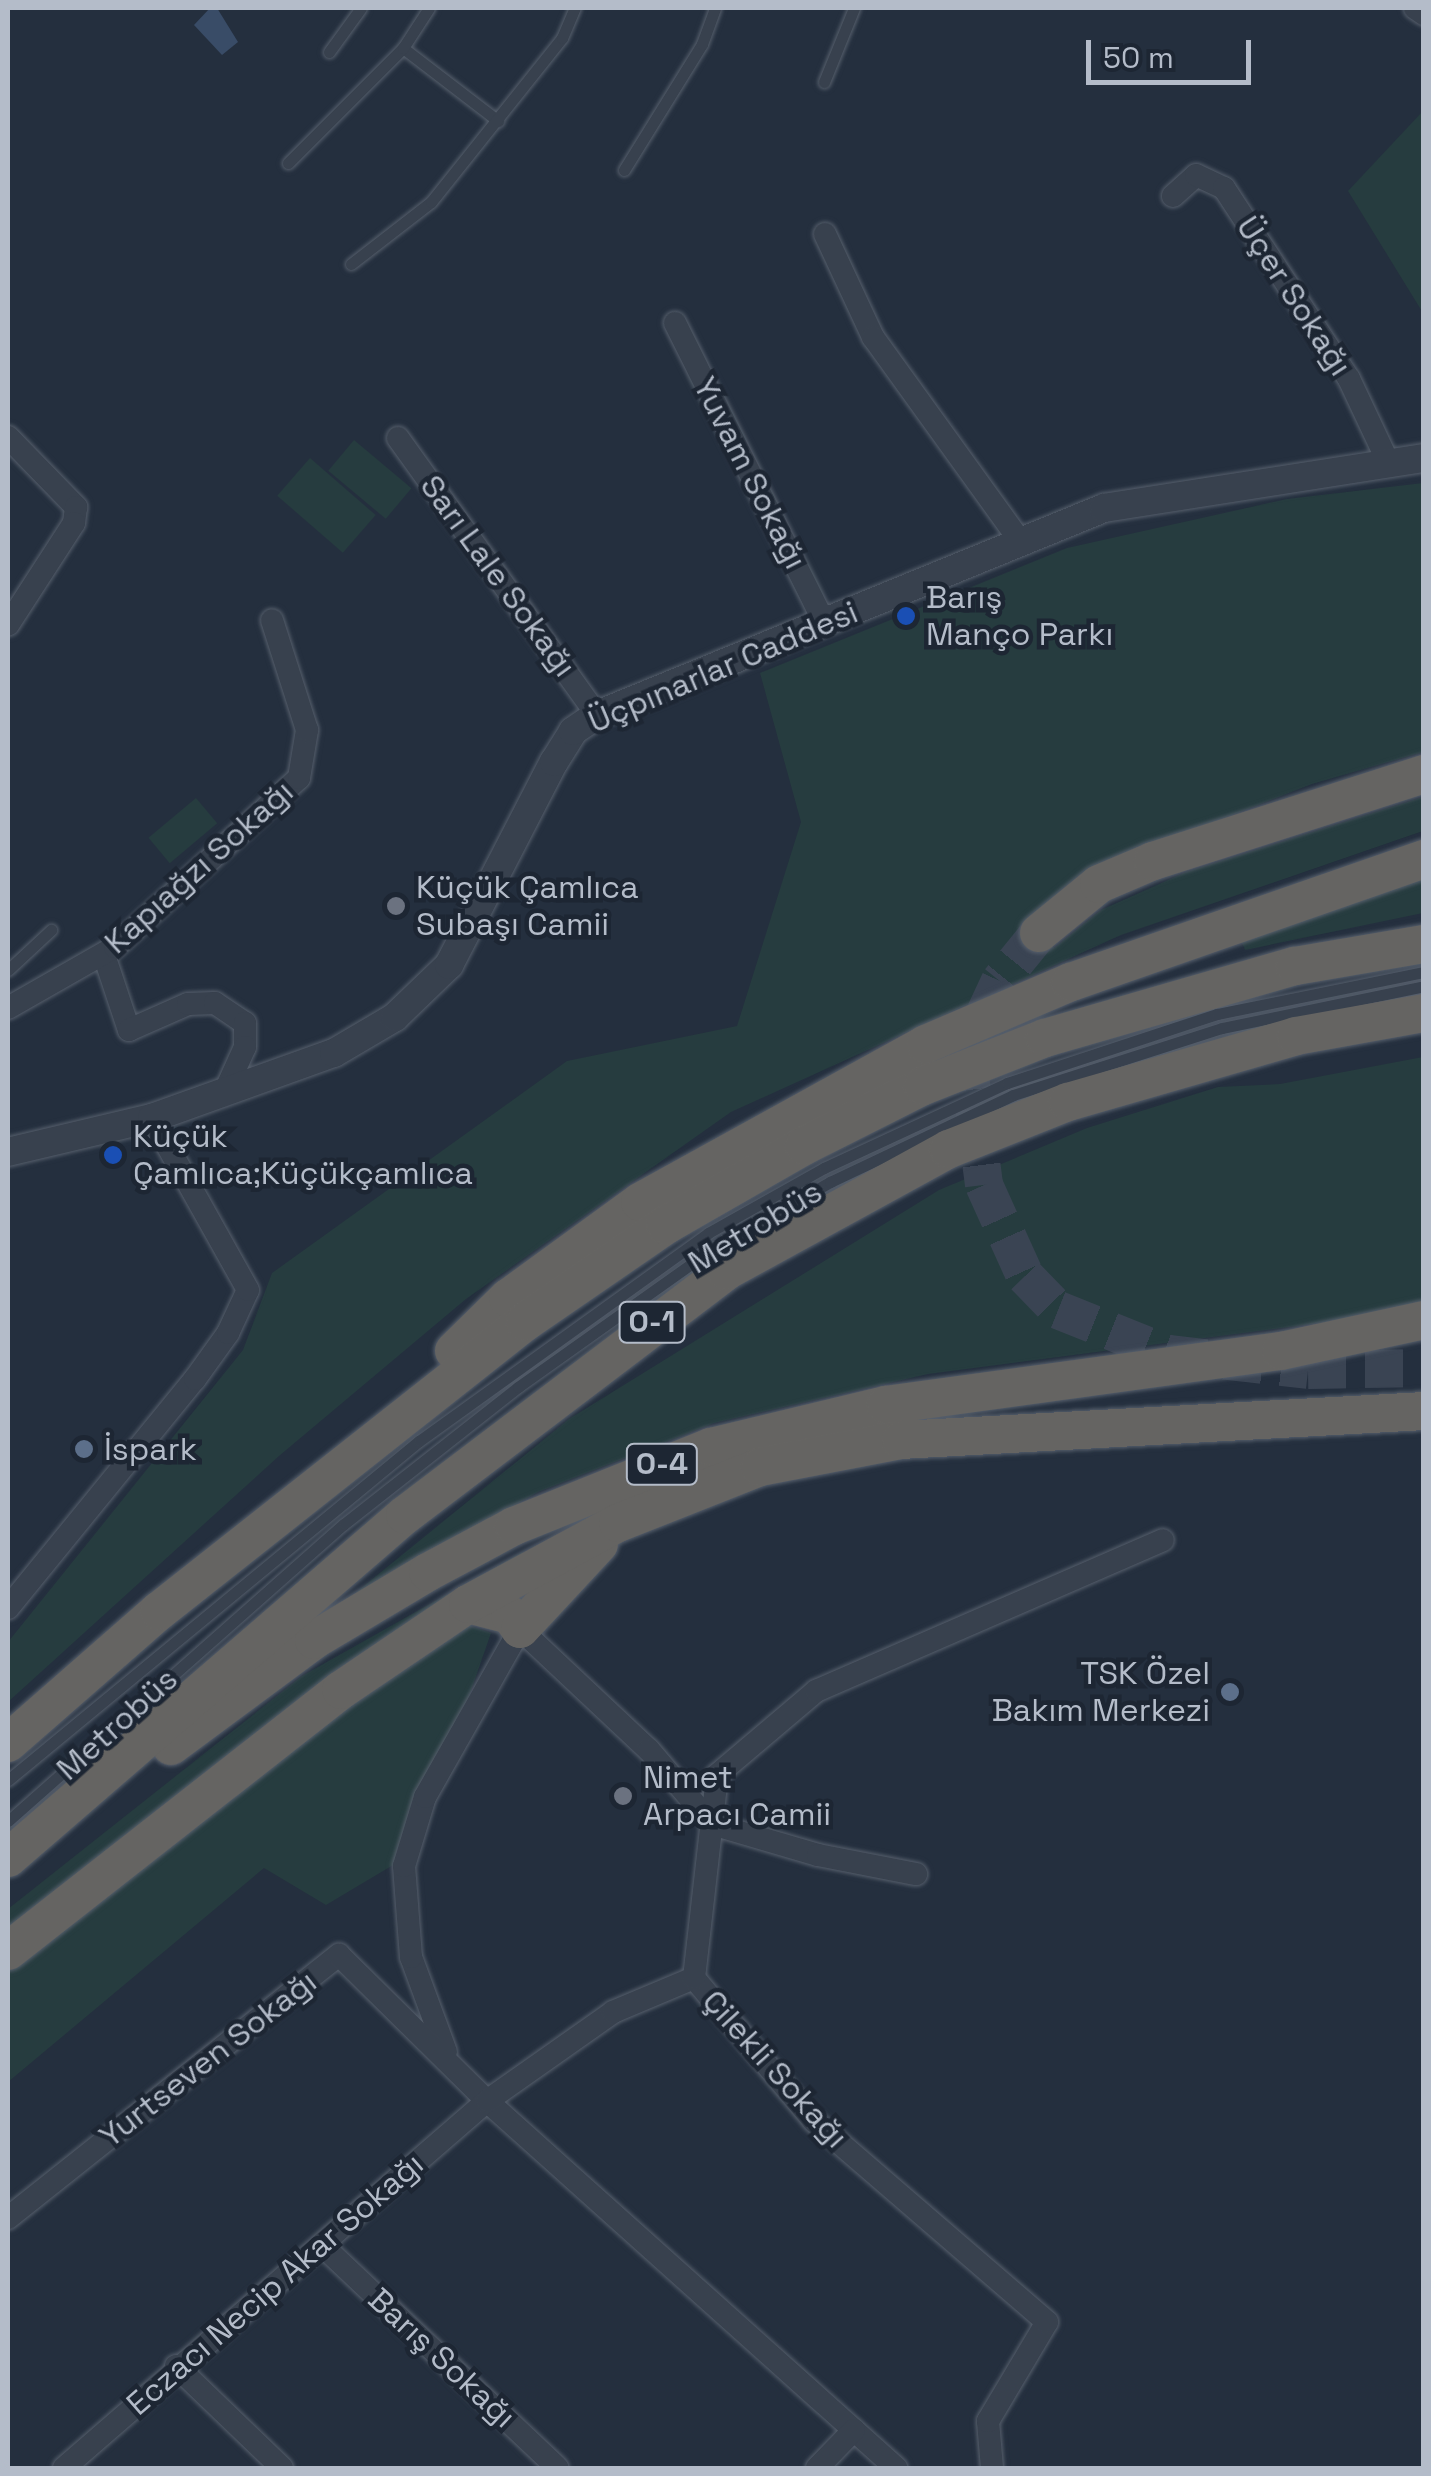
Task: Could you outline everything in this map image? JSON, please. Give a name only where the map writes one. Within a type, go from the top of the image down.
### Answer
[{"type":"highway","points":[[1039,933],[1099,884],[1153,861],[1424,774]]},
{"type":"highway","points":[[316,1485],[508,1298],[640,1202],[776,1122],[926,1044],[1071,982],[1424,859]]},
{"type":"highway","name":"O-1","points":[[8,1743],[316,1485],[525,1322],[666,1225],[923,1086],[1176,996],[1295,966],[1424,944]]},
{"type":"highway","name":"O-1","points":[[8,1858],[405,1515],[726,1271],[949,1150],[1068,1102],[1296,1036],[1424,1013]]},
{"type":"highway","name":"O-4","points":[[8,1874],[314,1640],[514,1526],[610,1484],[798,1422],[1281,1351],[1424,1320]]},
{"type":"highway","points":[[8,1951],[341,1690],[468,1604],[618,1522],[760,1467],[882,1443],[1424,1412]]},
{"type":"highway","points":[[468,1604],[510,1615],[520,1630],[618,1522]]},
{"type":"street","points":[[1415,8],[1424,14]]},
{"type":"street","name":"Üçer Sokağı","points":[[1172,196],[1196,174],[1224,188],[1349,378],[1388,462]]},
{"type":"street","points":[[825,234],[873,337],[1020,541]]},
{"type":"street","name":"Yuvam Sokağı","points":[[675,324],[825,624]]},
{"type":"street","points":[[8,437],[76,507],[74,523],[8,626]]},
{"type":"street","name":"Sarı Lale Sokağı","points":[[398,438],[597,715]]},
{"type":"street","name":"Üçpınarlar Caddesi","points":[[8,1152],[152,1118],[334,1052],[395,1016],[449,965],[554,762],[573,731],[597,715],[1104,508],[1424,458]]},
{"type":"street","name":"Kapıağzı Sokağı","points":[[8,1008],[104,956],[298,778],[306,730],[272,620]]},
{"type":"street","points":[[104,956],[128,1030],[188,1004],[215,1004],[245,1023],[246,1048],[225,1091]]},
{"type":"street","points":[[8,1608],[195,1378],[228,1332],[248,1290],[152,1118]]},
{"type":"street","name":"Çilekli Sokağı","points":[[992,2468],[988,2421],[1046,2322],[814,2122],[694,1978],[717,1775],[816,1691],[1163,1540]]},
{"type":"street","points":[[896,2468],[486,2101],[434,2027],[410,1956],[404,1866],[425,1797],[520,1630],[649,1750],[712,1824],[818,1855],[916,1874]]},
{"type":"street","name":"Yurtseven Sokağı","points":[[8,2218],[339,1955],[486,2101]]},
{"type":"street","name":"Eczacı Necip Akar Sokağı","points":[[64,2468],[176,2366],[325,2248],[486,2101],[612,2012],[694,1978]]},
{"type":"street","name":"Barış Sokağı","points":[[325,2248],[558,2468]]},
{"type":"street","points":[[176,2366],[282,2468]]},
{"type":"street","points":[[817,2468],[854,2430]]},
{"type":"lane","points":[[330,52],[361,8]]},
{"type":"lane","points":[[288,163],[402,48],[429,8]]},
{"type":"lane","points":[[351,264],[431,202],[562,38],[575,8]]},
{"type":"lane","points":[[624,170],[702,44],[716,8]]},
{"type":"lane","points":[[824,82],[854,8]]},
{"type":"lane","points":[[402,48],[498,120]]},
{"type":"lane","points":[[8,970],[51,930]]},
{"type":"lane","name":"Metrobüs","points":[[8,1780],[418,1441],[708,1233],[842,1160],[1006,1083],[1217,1014],[1424,972]]},
{"type":"lane","name":"Metrobüs","points":[[8,1821],[344,1524],[518,1386],[712,1249],[864,1164],[1013,1095],[1240,1024],[1424,986]]},
{"type":"green space","points":[[1423,111],[1423,313],[1348,191]]},
{"type":"green space","points":[[354,440],[411,488],[386,519],[328,471]]},
{"type":"green space","points":[[310,458],[376,515],[343,553],[277,496]]},
{"type":"green space","points":[[1423,483],[1423,752],[1312,784],[1129,855],[1030,923],[1054,948],[1101,910],[1186,872],[1423,797],[1423,831],[1121,935],[731,1112],[466,1299],[279,1456],[8,1702],[8,1642],[243,1350],[272,1273],[567,1061],[737,1026],[801,822],[760,673],[1067,548],[1287,499]]},
{"type":"green space","points":[[196,798],[217,823],[170,863],[149,838]]},
{"type":"green space","points":[[1423,879],[1423,913],[1245,950],[1240,938]]},
{"type":"green space","points":[[1423,1057],[1423,1303],[1351,1319],[928,1374],[714,1423],[538,1492],[354,1594],[569,1419],[939,1190],[1087,1128],[1218,1087],[1280,1084]]},
{"type":"green space","points":[[522,1552],[531,1557],[8,1934],[8,1909],[302,1676]]},
{"type":"green space","points":[[468,1625],[491,1633],[415,1852],[326,1905],[264,1868],[8,2082],[8,1970],[273,1758]]},
{"type":"water","points":[[210,8],[217,8],[238,42],[222,55],[194,25]]},
{"type":"tunnel","points":[[1039,933],[1000,981],[967,1052],[984,1185],[1025,1276],[1058,1310],[1168,1354],[1308,1370],[1424,1368]]},
{"type":"place","name":"Barış Manço Parkı","points":[[906,616]]},
{"type":"place","name":"Küçük Çamlıca Subaşı Camii","points":[[396,906]]},
{"type":"place","name":"Küçük Çamlıca;Küçükçamlıca","points":[[113,1155]]},
{"type":"place","name":"İspark","points":[[84,1449]]},
{"type":"place","name":"TSK Özel Bakım Merkezi","points":[[1230,1692]]},
{"type":"place","name":"Nimet Arpacı Camii","points":[[623,1796]]}]
